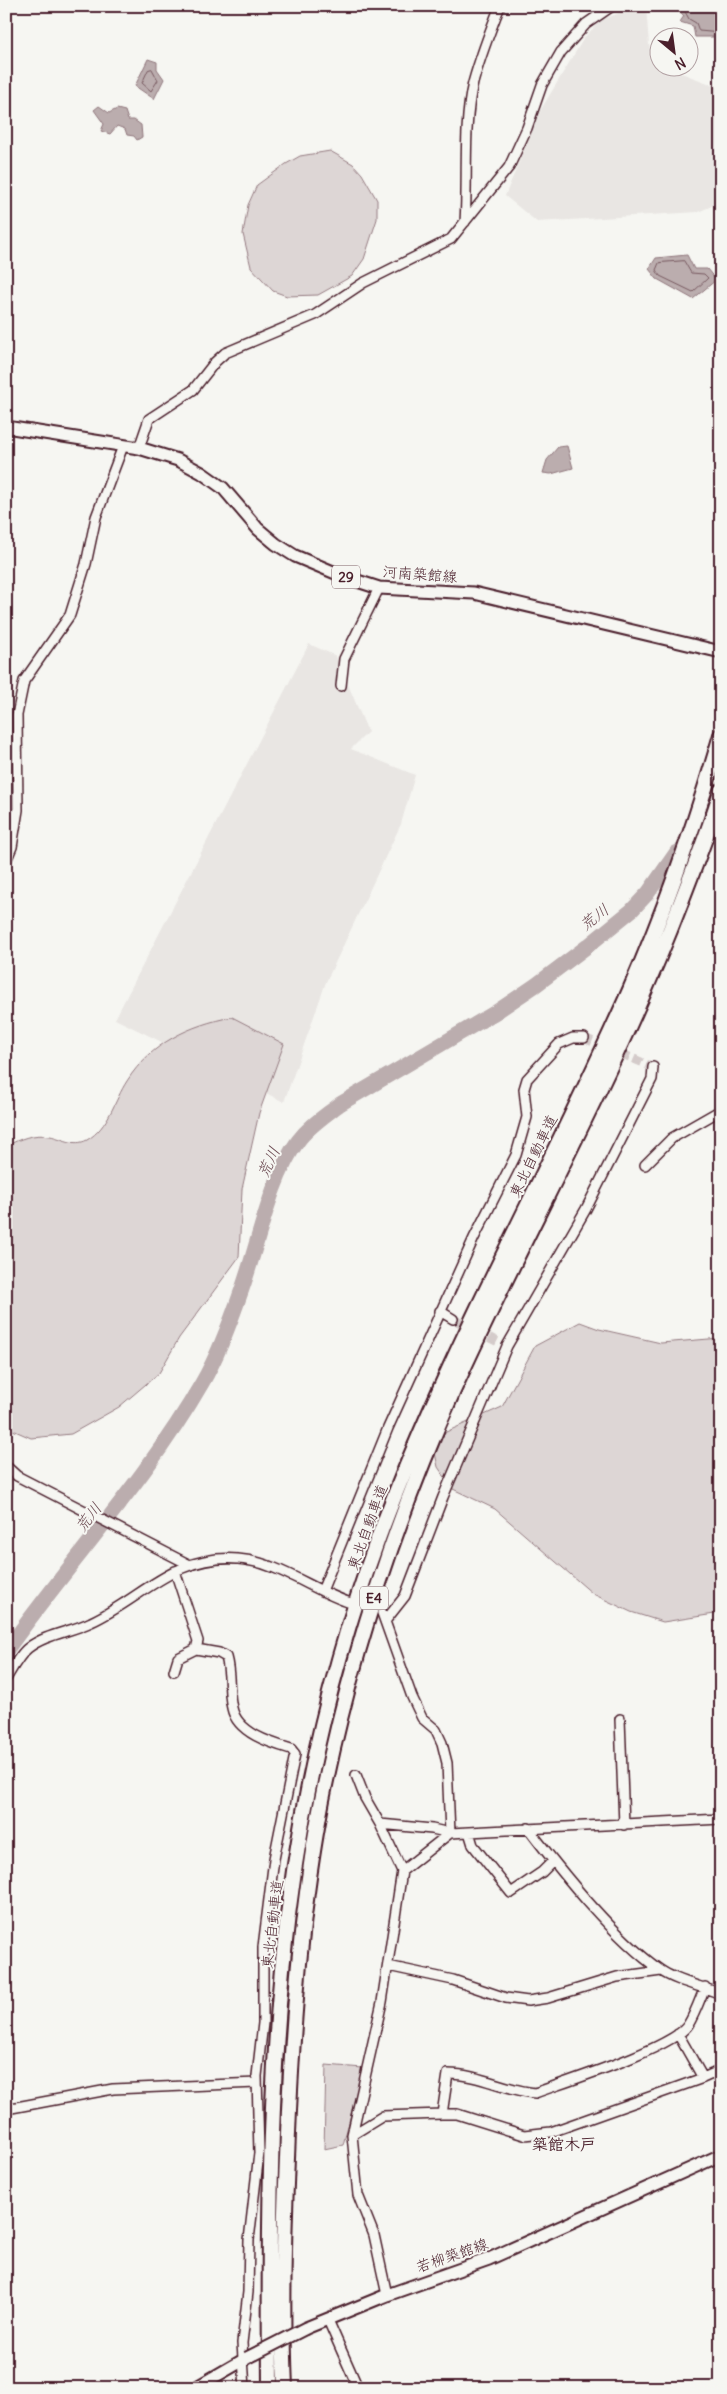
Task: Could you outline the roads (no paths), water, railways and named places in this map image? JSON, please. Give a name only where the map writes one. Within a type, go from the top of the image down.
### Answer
[{"type":"highway","name":"東北自動車道","points":[[270,2388],[271,2186],[282,1968],[293,1881],[308,1798],[328,1708],[350,1625],[378,1540],[416,1442],[447,1370],[630,990],[676,875],[699,809],[721,735]]},
{"type":"highway","name":"東北自動車道","points":[[285,2388],[286,2186],[298,1969],[308,1882],[322,1801],[344,1703],[365,1627],[392,1545],[432,1441],[483,1328],[643,995],[694,866],[719,796]]},
{"type":"main road","name":"河南築館線","points":[[6,427],[139,448],[178,460],[202,473],[223,488],[258,529],[276,544],[289,552],[345,577],[379,588],[474,593],[721,652]]},
{"type":"main road","name":"若柳築館線","points":[[195,2388],[306,2328],[386,2295],[489,2259],[721,2155]]},
{"type":"street","points":[[465,222],[468,183],[467,132],[473,84],[500,6]]},
{"type":"street","points":[[139,448],[149,418],[193,390],[215,362],[225,353],[315,315],[363,283],[451,239],[509,167],[527,128],[542,85],[561,52],[586,24],[612,6]]},
{"type":"street","points":[[6,861],[12,847],[18,810],[17,715],[24,681],[70,615],[86,564],[96,517],[123,446]]},
{"type":"street","points":[[341,686],[344,659],[379,588]]},
{"type":"street","points":[[322,1591],[388,1428],[440,1311],[516,1155],[527,1117],[524,1089],[526,1079],[559,1044],[574,1038],[584,1038]]},
{"type":"street","points":[[450,1833],[447,1763],[442,1743],[436,1730],[422,1718],[412,1697],[384,1617],[405,1596],[442,1497],[507,1346],[586,1209],[652,1079],[653,1067]]},
{"type":"street","points":[[645,1165],[672,1138],[721,1110]]},
{"type":"street","points":[[440,1311],[453,1319]]},
{"type":"street","points":[[498,1342],[507,1346]]},
{"type":"street","points":[[6,1466],[17,1476],[113,1527],[186,1562],[241,1559],[257,1562],[351,1603]]},
{"type":"street","points":[[6,1679],[27,1648],[40,1641],[92,1622],[186,1562]]},
{"type":"street","points":[[175,1570],[198,1641],[196,1649]]},
{"type":"street","points":[[174,1672],[178,1658],[196,1649],[219,1654],[226,1658],[229,1668],[231,1708],[235,1719],[256,1735],[291,1749],[294,1754],[285,1793],[263,1947],[263,2023],[257,2083],[258,2153],[252,2211],[248,2292],[242,2343],[245,2360],[245,2388]]},
{"type":"street","points":[[620,1719],[624,1825]]},
{"type":"street","points":[[356,1775],[365,1798],[380,1824],[402,1871],[382,2002],[352,2135],[358,2195],[374,2234],[386,2295]]},
{"type":"street","points":[[380,1824],[432,1829],[450,1833],[721,1819]]},
{"type":"street","points":[[528,1828],[553,1861],[618,1933],[662,1971],[721,1994]]},
{"type":"street","points":[[469,1832],[473,1845],[512,1893],[542,1872],[553,1861]]},
{"type":"street","points":[[402,1871],[450,1833]]},
{"type":"street","points":[[388,1966],[453,1980],[506,1998],[528,2001],[548,1998],[617,1977],[662,1971]]},
{"type":"street","points":[[442,2114],[448,2074],[466,2074],[522,2092],[535,2093],[643,2053],[678,2034],[687,2026],[705,1987]]},
{"type":"street","points":[[678,2034],[703,2078]]},
{"type":"street","points":[[352,2135],[383,2116],[442,2114],[457,2114],[524,2135],[551,2132],[721,2070]]},
{"type":"street","points":[[6,2109],[112,2089],[257,2083]]},
{"type":"street","points":[[328,2320],[358,2388]]},
{"type":"water","points":[[721,6],[721,37],[700,37],[700,28],[693,28],[693,26],[680,22],[684,16],[676,7]]},
{"type":"water","points":[[148,59],[157,62],[157,69],[164,79],[154,99],[135,86]]},
{"type":"water","points":[[99,106],[109,113],[117,109],[125,111],[128,120],[134,120],[141,125],[142,137],[137,140],[134,136],[127,135],[125,129],[117,126],[110,134],[101,131],[104,124],[94,110]]},
{"type":"water","points":[[687,255],[694,269],[707,269],[716,280],[693,299],[657,279],[649,269],[656,258]]},
{"type":"water","points":[[567,446],[573,468],[551,474],[543,473],[547,460],[558,447]]},
{"type":"waterway","name":"荒川","points":[[6,1651],[133,1486],[157,1453],[202,1383],[234,1313],[272,1193],[288,1156],[302,1136],[340,1104],[496,1012],[536,985],[632,910],[648,893],[676,853],[721,831]]},
{"type":"tunnel","points":[[584,1038],[653,1067]]},
{"type":"tunnel","points":[[453,1319],[498,1342]]},
{"type":"district","name":"築館木戸","points":[[564,2144]]}]
